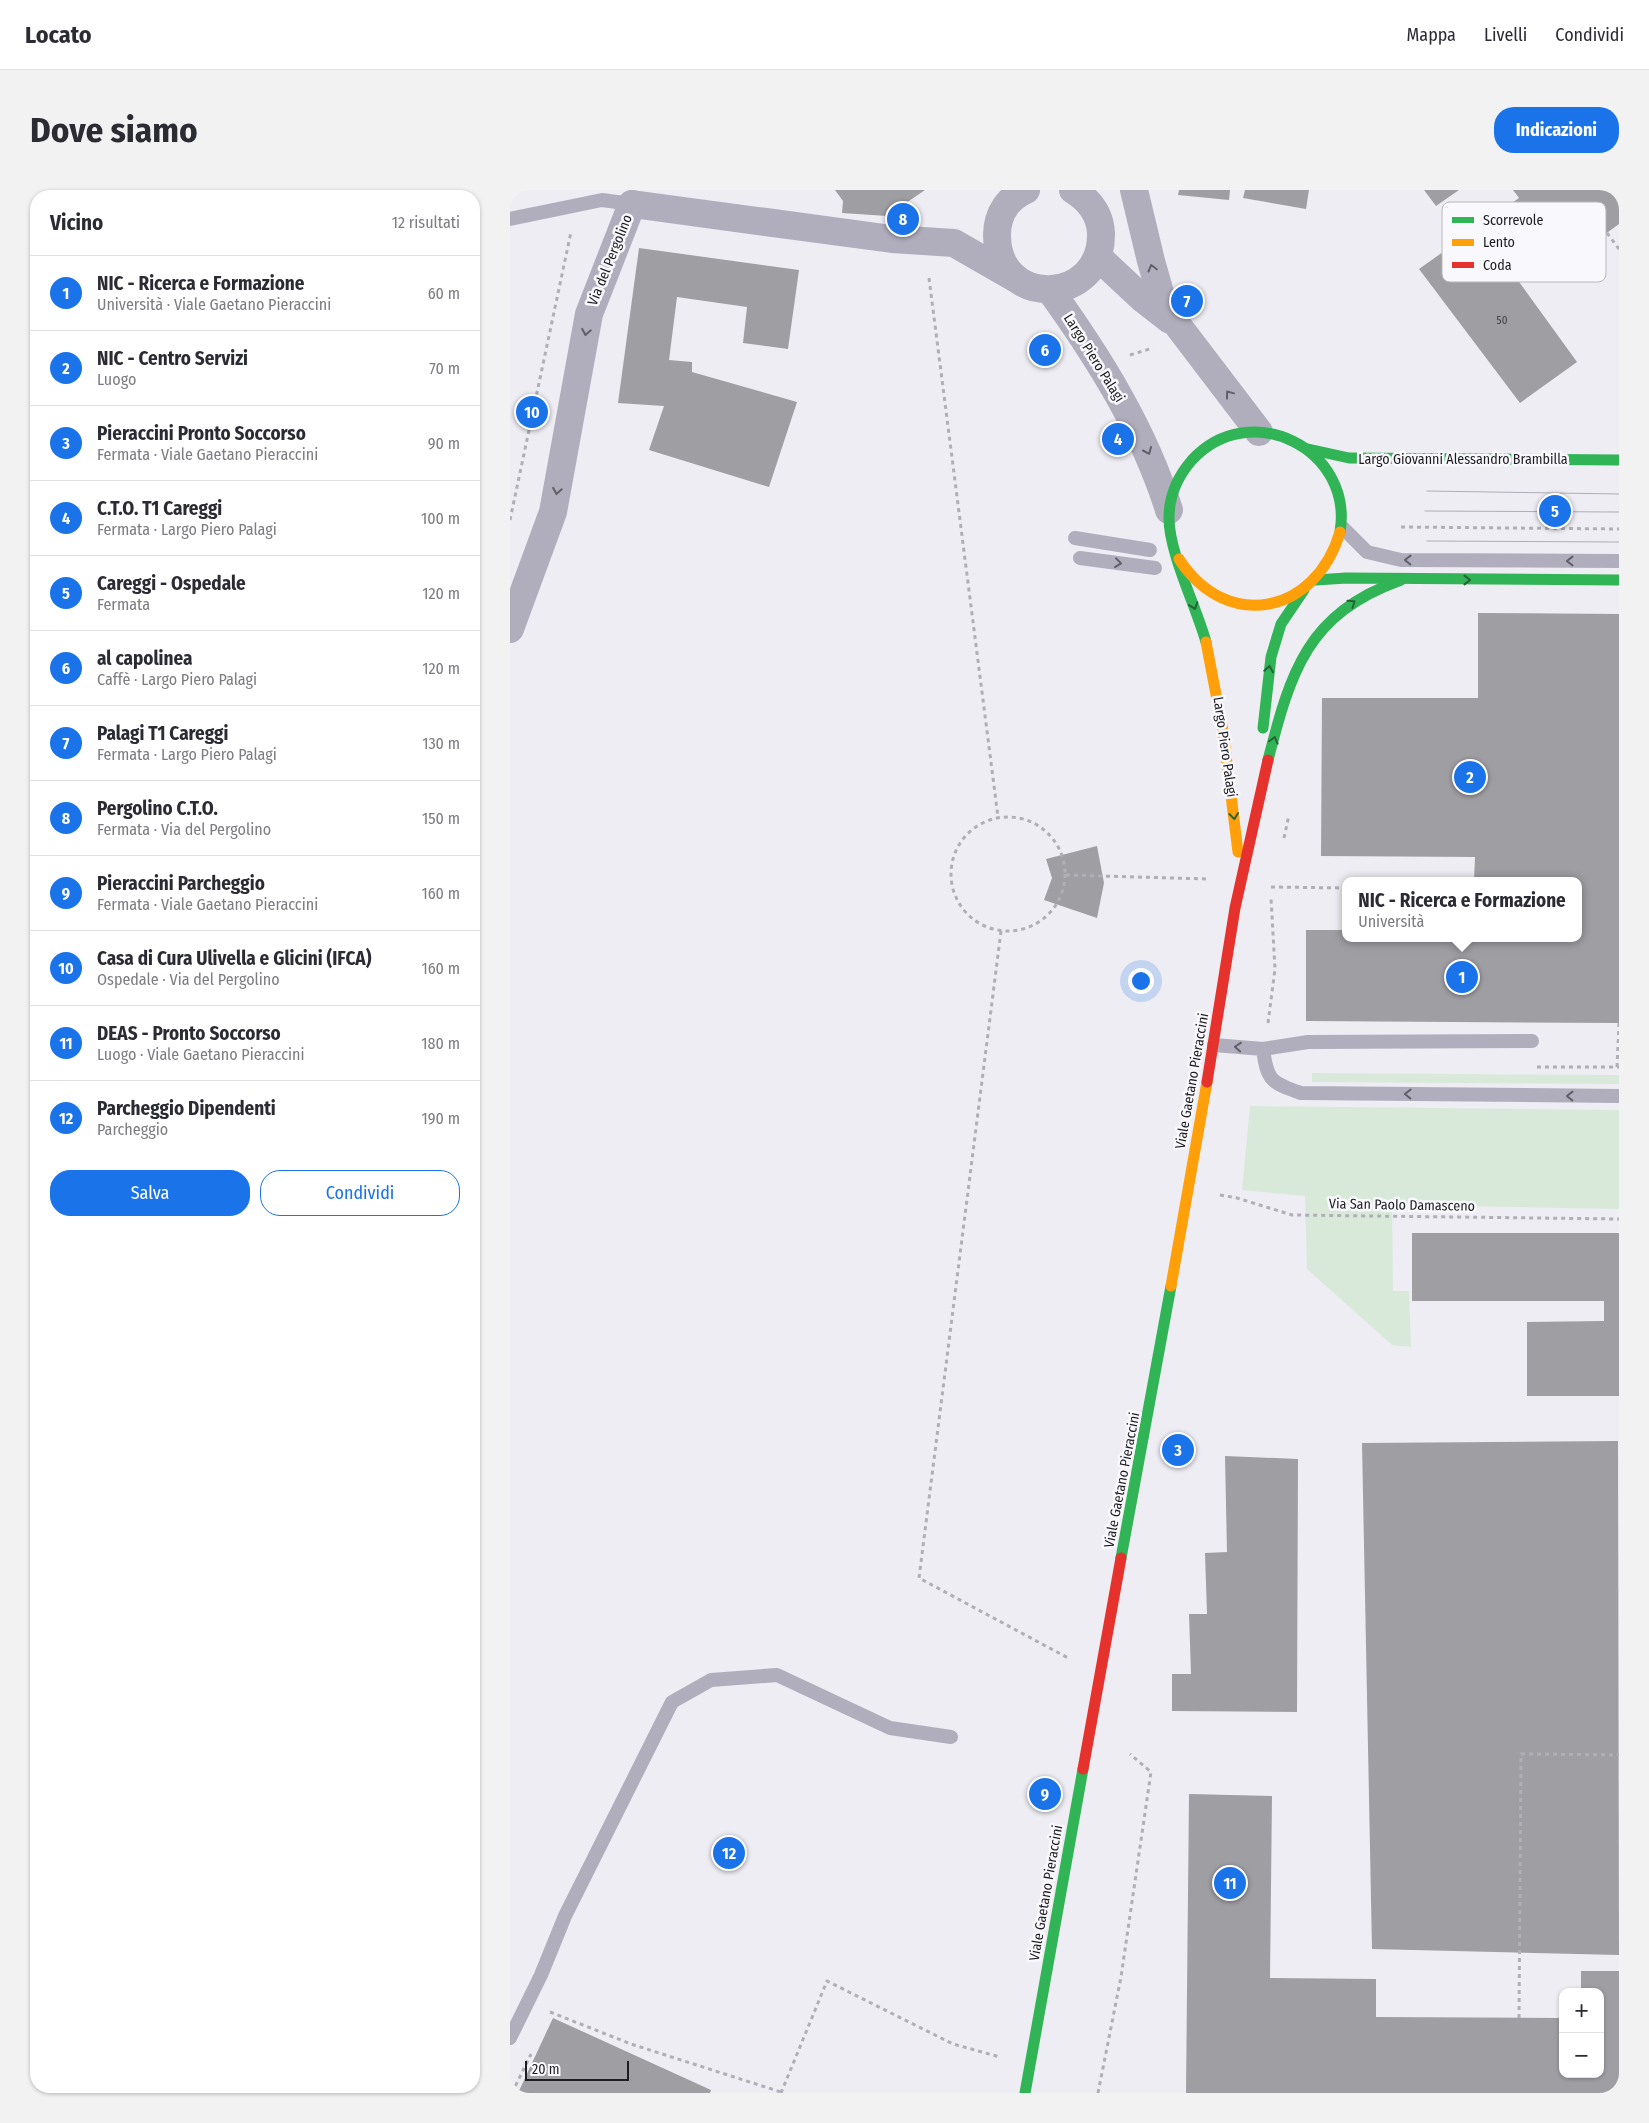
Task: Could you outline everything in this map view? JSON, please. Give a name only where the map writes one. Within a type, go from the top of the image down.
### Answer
[{"type":"main road","name":"Largo Piero Palagi","points":[[1241,871],[1219,698],[1199,620],[1179,559],[1172,544],[1170,510],[1177,482],[1192,459],[1206,447],[1223,438],[1241,433],[1259,432],[1291,439],[1308,449],[1324,465],[1336,487],[1342,527],[1336,552],[1316,580],[1304,590],[1281,624],[1271,657],[1256,804]]},
{"type":"main road","name":"Largo Giovanni Alessandro Brambilla","points":[[1308,449],[1349,458],[1619,460]]},
{"type":"main road","name":"Largo Piero Palagi","points":[[1179,559],[1189,575],[1203,588],[1219,597],[1237,603],[1274,603],[1304,590]]},
{"type":"main road","points":[[1316,580],[1346,578],[1401,580],[1619,580]]},
{"type":"main road","name":"Largo Piero Palagi","points":[[1241,871],[1256,804],[1285,699],[1296,669],[1311,642],[1323,627],[1364,595],[1401,580]]},
{"type":"main road","name":"Viale Gaetano Pieraccini","points":[[1025,2093],[1214,1045],[1241,871]]},
{"type":"street","points":[[1073,190],[1091,204],[1096,213],[1101,228],[1098,257]]},
{"type":"street","points":[[1019,191],[1002,210],[999,218],[998,248],[1003,264],[1015,278],[1037,288],[1050,290],[1067,286],[1082,277],[1098,257],[1115,226],[1125,190]]},
{"type":"street","points":[[1134,190],[1170,336]]},
{"type":"street","name":"Via del Pergolino","points":[[510,629],[553,512],[589,314],[630,197],[892,239],[954,243],[1015,278]]},
{"type":"street","points":[[954,243],[999,218]]},
{"type":"street","points":[[1098,257],[1143,299],[1170,336],[1259,432]]},
{"type":"street","name":"Largo Piero Palagi","points":[[1050,290],[1080,331],[1134,423],[1154,464],[1170,510]]},
{"type":"lane","points":[[510,219],[602,200],[630,197]]},
{"type":"lane","points":[[1342,527],[1367,552],[1401,560],[1619,561]]},
{"type":"lane","points":[[1075,538],[1150,550]]},
{"type":"lane","points":[[1080,558],[1156,568]]},
{"type":"lane","points":[[1214,1045],[1263,1049],[1308,1042],[1532,1041]]},
{"type":"lane","points":[[1263,1049],[1266,1072],[1279,1085],[1301,1093],[1619,1096]]},
{"type":"lane","points":[[510,2038],[541,1975],[565,1916],[672,1702],[711,1680],[777,1675],[890,1728],[951,1736]]},
{"type":"path","points":[[510,520],[576,206]]},
{"type":"path","points":[[1607,233],[1619,249]]},
{"type":"path","points":[[929,278],[998,817]]},
{"type":"path","points":[[1125,357],[1170,336]]},
{"type":"path","points":[[1401,527],[1619,529]]},
{"type":"path","points":[[1283,841],[1289,813]]},
{"type":"path","points":[[998,817],[1024,818],[1034,822],[1058,844],[1065,863],[1066,874],[1062,894],[1057,904],[1044,919],[1034,926],[1001,931],[976,922],[964,912],[952,889],[950,874],[952,859],[965,836],[976,825],[998,817]]},
{"type":"path","points":[[1066,874],[1212,879]]},
{"type":"path","points":[[1273,878],[1271,888],[1275,969],[1267,1029],[1279,1048]]},
{"type":"path","points":[[1271,888],[1342,888]]},
{"type":"path","points":[[1001,931],[919,1578],[1070,1659]]},
{"type":"path","points":[[1617,1067],[1619,1023]]},
{"type":"path","name":"Via San Paolo Damasceno","points":[[1188,1191],[1237,1198],[1292,1215],[1619,1218]]},
{"type":"path","points":[[1098,2093],[1121,1977],[1151,1772],[1130,1754]]},
{"type":"path","points":[[1519,2018],[1521,1754],[1619,1755]]},
{"type":"path","points":[[546,2021],[550,2012],[631,2044],[781,2092],[827,1981],[953,2044],[995,2056],[1030,2063]]},
{"type":"path","points":[[512,2093],[534,2048]]},
{"type":"green space","points":[[1312,1073],[1619,1075],[1619,1084],[1312,1082]]},
{"type":"green space","points":[[1250,1106],[1619,1110],[1619,1209],[1392,1205],[1393,1291],[1409,1291],[1411,1347],[1392,1345],[1307,1269],[1305,1196],[1242,1190]]},
{"type":"building","points":[[835,190],[925,190],[887,216],[842,213],[843,201]]},
{"type":"building","points":[[1179,190],[1230,190],[1229,200],[1178,195]]},
{"type":"building","points":[[1245,190],[1309,190],[1306,209],[1243,198]]},
{"type":"building","points":[[1424,190],[1459,190],[1436,206]]},
{"type":"building","points":[[1513,190],[1619,190],[1619,224],[1606,233],[1606,202],[1513,202],[1519,198]]},
{"type":"building","points":[[639,248],[799,270],[788,349],[743,343],[747,307],[677,297],[669,360],[692,362],[692,372],[797,402],[769,487],[649,450],[664,406],[618,403]]},
{"type":"building","points":[[1442,253],[1442,282],[1519,282],[1577,362],[1520,403],[1419,269]]},
{"type":"building","points":[[1478,613],[1619,614],[1619,1023],[1306,1021],[1306,930],[1342,930],[1342,942],[1582,942],[1582,877],[1474,877],[1475,857],[1321,856],[1322,698],[1478,698]]},
{"type":"building","points":[[1097,846],[1104,883],[1097,918],[1044,900],[1052,878],[1046,859]]},
{"type":"building","points":[[1412,1233],[1619,1233],[1619,1396],[1527,1396],[1527,1322],[1604,1321],[1604,1301],[1412,1301]]},
{"type":"building","points":[[1618,1441],[1619,1955],[1372,1949],[1362,1443]]},
{"type":"building","points":[[1225,1456],[1298,1459],[1297,1712],[1172,1711],[1172,1674],[1191,1674],[1189,1614],[1207,1614],[1205,1553],[1227,1552]]},
{"type":"building","points":[[1189,1794],[1272,1796],[1270,1978],[1376,1979],[1376,2017],[1559,2018],[1559,2078],[1604,2078],[1604,1988],[1581,1988],[1581,1971],[1619,1971],[1619,2093],[1186,2093]]},
{"type":"building","points":[[553,2018],[711,2090],[710,2093],[518,2093]]},
{"type":"tram line","points":[[1427,491],[1619,494]]},
{"type":"tram line","points":[[1425,511],[1619,512]]},
{"type":"tram line","points":[[1427,541],[1619,542]]},
{"type":"traffic: fast","points":[[1206,642],[1178,563],[1170,532],[1169,510],[1175,487],[1182,473],[1192,460],[1216,442],[1242,433],[1268,433],[1293,441],[1315,456],[1331,477],[1340,502],[1340,532]]},
{"type":"traffic: fast","points":[[1308,449],[1349,458],[1619,460]]},
{"type":"traffic: fast","points":[[1316,580],[1346,578],[1619,580]]},
{"type":"traffic: fast","points":[[1268,760],[1285,699],[1295,673],[1308,649],[1324,628],[1344,610],[1369,594],[1401,580]]},
{"type":"traffic: fast","points":[[1263,728],[1271,657],[1281,624],[1304,590]]},
{"type":"traffic: fast","points":[[1121,1558],[1171,1286]]},
{"type":"traffic: fast","points":[[1025,2093],[1083,1769]]},
{"type":"traffic: slow","points":[[1179,559],[1199,582],[1221,598],[1245,605],[1268,604],[1291,596],[1311,581],[1328,560],[1340,532]]},
{"type":"traffic: slow","points":[[1206,642],[1223,731],[1238,852]]},
{"type":"traffic: slow","points":[[1171,1286],[1207,1082]]},
{"type":"traffic: jam","points":[[1207,1082],[1235,908],[1268,760]]},
{"type":"traffic: jam","points":[[1083,1769],[1121,1558]]},
{"type":"place","name":"Pergolino C.T.O.","points":[[903,219]]},
{"type":"place","name":"Palagi T1 Careggi","points":[[1187,301]]},
{"type":"place","name":"al capolinea","points":[[1045,350]]},
{"type":"place","name":"Casa di Cura Ulivella e Glicini (IFCA)","points":[[532,412]]},
{"type":"place","name":"C.T.O. T1 Careggi","points":[[1118,439]]},
{"type":"place","name":"Careggi - Ospedale","points":[[1555,511]]},
{"type":"place","name":"NIC - Centro Servizi","points":[[1470,777]]},
{"type":"place","name":"NIC - Ricerca e Formazione","points":[[1462,977]]},
{"type":"place","name":"Pieraccini Pronto Soccorso","points":[[1178,1450]]},
{"type":"place","name":"Pieraccini Parcheggio","points":[[1045,1794]]},
{"type":"place","name":"Parcheggio Dipendenti","points":[[729,1853]]},
{"type":"place","name":"DEAS - Pronto Soccorso","points":[[1230,1883]]}]
